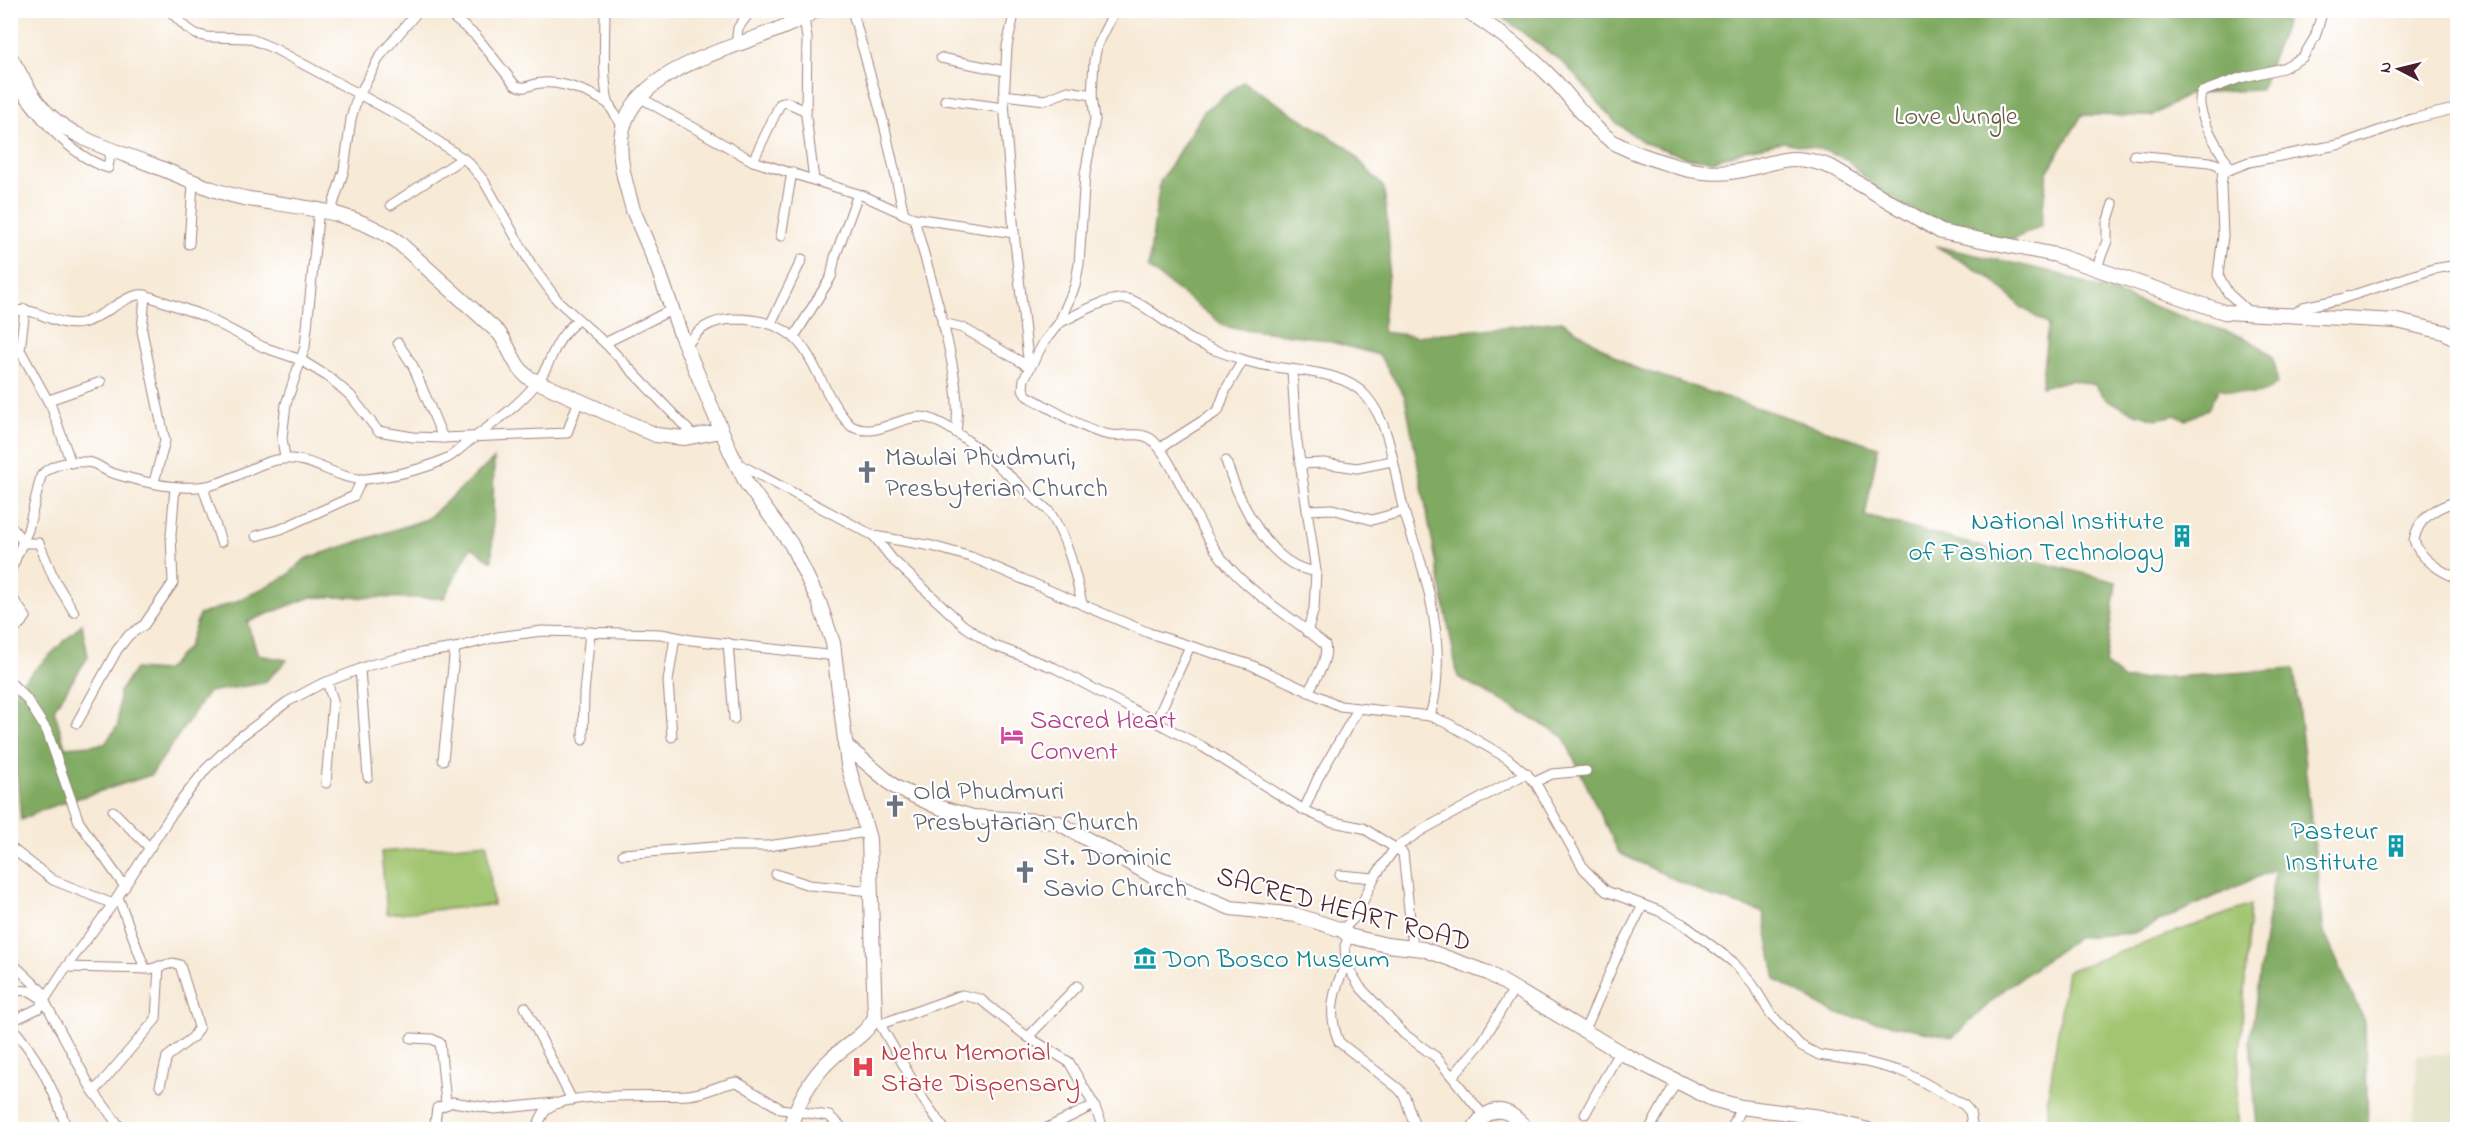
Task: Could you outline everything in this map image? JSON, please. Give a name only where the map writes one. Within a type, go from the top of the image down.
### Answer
[{"type":"street","points":[[169,10],[196,34],[207,37],[237,36],[255,40],[407,120],[463,158],[475,169],[492,192],[519,245],[543,282],[695,437]]},
{"type":"street","points":[[285,458],[282,438],[286,404],[301,360],[325,210],[344,170],[351,119],[359,95],[380,56],[419,10]]},
{"type":"street","points":[[444,10],[476,36],[514,85],[524,88],[543,82],[556,84],[586,93],[610,105]]},
{"type":"street","points":[[605,10],[607,88],[610,105],[623,128]]},
{"type":"street","points":[[736,45],[738,28],[751,10]]},
{"type":"street","points":[[852,10],[909,216],[942,323],[957,404],[956,432]]},
{"type":"street","points":[[1015,10],[1007,46],[1004,108],[1014,233],[1029,367]]},
{"type":"street","points":[[1116,10],[1097,46],[1092,95],[1095,119],[1085,174],[1079,264],[1075,286],[1059,323],[1029,367],[1022,384],[1028,396],[1105,434],[1143,435],[1150,438],[1160,448],[1216,551],[1251,588],[1325,645],[1327,652],[1308,692]]},
{"type":"street","points":[[1466,10],[1511,40],[1534,60],[1592,124],[1617,144],[1676,167],[1709,173],[1739,171],[1773,160],[1812,161],[1831,167],[1941,232],[2033,249],[2224,312],[2413,323],[2444,332],[2457,340]]},
{"type":"street","points":[[2253,315],[2228,293],[2218,275],[2223,236],[2220,186],[2227,170],[2200,111],[2200,96],[2202,92],[2240,78],[2283,68],[2303,57],[2314,37],[2323,10]]},
{"type":"street","points":[[814,180],[806,111],[807,38],[810,14],[690,62],[641,98],[623,128],[622,172],[633,210],[674,309],[686,348],[721,431],[747,484],[791,544],[819,602],[836,656],[844,745],[867,832],[878,1020],[925,1102],[945,1130]]},
{"type":"street","points":[[10,57],[47,113],[79,136],[193,183],[227,194],[325,210],[364,222],[397,241],[499,333],[509,346],[518,368],[537,382],[656,435],[685,438],[721,431]]},
{"type":"street","points":[[941,58],[1005,71]]},
{"type":"street","points":[[10,77],[40,117],[79,152],[108,168],[111,149]]},
{"type":"street","points":[[1004,94],[1045,100],[1068,91],[1092,95]]},
{"type":"street","points":[[641,98],[753,160],[858,194],[909,216],[1014,233]]},
{"type":"street","points":[[945,100],[1004,108]]},
{"type":"street","points":[[753,160],[783,102],[791,103],[806,111]]},
{"type":"street","points":[[2134,155],[2210,162],[2227,170],[2336,146],[2412,119],[2457,108]]},
{"type":"street","points":[[391,205],[463,158]]},
{"type":"street","points":[[782,236],[792,172]]},
{"type":"street","points":[[189,244],[193,183]]},
{"type":"street","points":[[794,337],[831,277],[835,258],[858,194]]},
{"type":"street","points":[[2096,269],[2107,242],[2107,223],[2114,204]]},
{"type":"street","points":[[771,323],[802,259]]},
{"type":"street","points":[[2292,316],[2303,308],[2341,299],[2433,269],[2457,265]]},
{"type":"street","points":[[10,313],[25,309],[62,324],[81,323],[100,316],[135,295],[145,295],[204,316],[263,346],[301,360],[330,378],[351,396],[378,431],[413,437],[567,433],[579,400]]},
{"type":"street","points":[[145,295],[142,331],[165,441],[154,482]]},
{"type":"street","points":[[1059,323],[1097,306],[1116,300],[1130,299],[1138,302],[1154,316],[1192,340],[1243,360],[1292,371],[1346,379],[1357,387],[1377,411],[1425,578],[1432,610],[1437,674],[1436,696],[1430,716]]},
{"type":"street","points":[[25,309],[20,350],[49,403],[65,440],[71,463]]},
{"type":"street","points":[[605,343],[674,309]]},
{"type":"street","points":[[686,348],[693,334],[717,321],[748,319],[771,323],[794,337],[851,426],[868,432],[921,417],[945,424],[1049,512],[1071,555],[1082,604]]},
{"type":"street","points":[[10,572],[24,543],[41,476],[56,465],[93,464],[110,472],[175,487],[203,486],[285,458],[311,461],[362,479],[447,459],[482,435],[537,382],[556,344],[566,330],[578,320]]},
{"type":"street","points":[[942,323],[963,328],[1029,367]]},
{"type":"street","points":[[398,344],[413,366],[443,438]]},
{"type":"street","points":[[1160,448],[1218,411],[1224,394],[1243,360]]},
{"type":"street","points":[[1292,371],[1300,464],[1316,571],[1314,609],[1307,632]]},
{"type":"street","points":[[49,403],[50,399],[55,396],[101,382]]},
{"type":"street","points":[[735,461],[874,536],[920,543],[971,557],[1149,633],[1251,665],[1340,706],[1430,716],[1507,758],[1527,773],[1535,782],[1564,836],[1594,881],[1606,891],[1683,924],[1733,962],[1753,985],[1770,1013],[1800,1045],[1820,1054],[1866,1062],[1907,1073],[1964,1105],[1970,1112],[1973,1130]]},
{"type":"street","points":[[1226,461],[1236,494],[1253,522],[1291,565],[1316,571]]},
{"type":"street","points":[[1300,464],[1324,463],[1357,468],[1392,461]]},
{"type":"street","points":[[256,536],[281,529],[354,496],[362,479]]},
{"type":"street","points":[[203,486],[221,542]]},
{"type":"street","points":[[77,723],[117,650],[129,635],[144,625],[173,583],[171,535],[175,487]]},
{"type":"street","points":[[2457,501],[2432,511],[2415,535],[2416,545],[2420,551],[2445,574],[2457,578]]},
{"type":"street","points":[[1307,510],[1332,509],[1372,520],[1404,511]]},
{"type":"street","points":[[10,525],[24,543]]},
{"type":"street","points":[[874,536],[892,559],[963,626],[982,639],[1055,668],[1226,760],[1304,810],[1329,821],[1363,828],[1403,853],[1413,947]]},
{"type":"street","points":[[24,543],[39,543],[54,579],[74,612]]},
{"type":"street","points":[[10,595],[26,616],[10,635]]},
{"type":"street","points":[[67,1130],[57,1097],[36,1056],[10,1023],[39,1008],[66,967],[116,900],[184,796],[206,769],[236,740],[287,702],[360,669],[421,653],[455,648],[507,635],[542,631],[675,637],[836,656]]},
{"type":"street","points":[[583,741],[584,693],[590,632]]},
{"type":"street","points":[[672,737],[668,681],[675,637]]},
{"type":"street","points":[[728,643],[734,719]]},
{"type":"street","points":[[1156,721],[1190,646]]},
{"type":"street","points":[[443,760],[455,648]]},
{"type":"street","points":[[360,669],[368,777]]},
{"type":"street","points":[[10,682],[26,698],[47,732],[79,822],[125,886]]},
{"type":"street","points":[[326,783],[333,700],[327,682]]},
{"type":"street","points":[[1304,810],[1318,778],[1358,709]]},
{"type":"street","name":"SACRED HEART ROAD","points":[[844,745],[895,787],[938,807],[973,817],[1057,822],[1154,877],[1231,908],[1285,913],[1387,945],[1423,949],[1488,974],[1515,987],[1619,1052],[1712,1100],[1741,1107],[1820,1117],[1868,1130]]},
{"type":"street","points":[[1535,782],[1552,774],[1586,771]]},
{"type":"street","points":[[1484,1116],[1436,1057],[1383,1015],[1360,987],[1346,964],[1344,955],[1346,933],[1374,878],[1395,849],[1424,829],[1527,773]]},
{"type":"street","points":[[113,811],[150,848]]},
{"type":"street","points":[[622,854],[728,846],[767,846],[867,832]]},
{"type":"street","points":[[10,847],[53,880],[116,900],[132,928],[145,969]]},
{"type":"street","points":[[776,874],[809,885],[872,891]]},
{"type":"street","points":[[1340,875],[1374,878]]},
{"type":"street","points":[[1585,1030],[1617,956],[1643,905]]},
{"type":"street","points":[[10,961],[46,998],[94,1092],[122,1130]]},
{"type":"street","points":[[66,967],[145,969],[173,963],[180,965],[199,1023],[193,1037],[167,1057],[160,1086]]},
{"type":"street","points":[[1346,964],[1331,997],[1334,1031],[1339,1042],[1399,1089],[1405,1097],[1416,1130]]},
{"type":"street","points":[[94,1092],[156,1018],[159,966]]},
{"type":"street","points":[[1028,1037],[1077,986]]},
{"type":"street","points":[[1453,1076],[1482,1042],[1515,987]]},
{"type":"street","points":[[10,990],[30,991],[46,998]]},
{"type":"street","points":[[789,1130],[794,1112],[806,1088],[821,1068],[878,1020],[946,999],[971,995],[980,999],[1028,1037],[1069,1062],[1094,1105],[1104,1130]]},
{"type":"street","points":[[525,1007],[572,1100]]},
{"type":"street","points":[[411,1038],[432,1039],[440,1043],[446,1103]]},
{"type":"street","points":[[1585,1114],[1619,1052]]},
{"type":"street","points":[[434,1130],[437,1108],[446,1103],[495,1109],[572,1100],[691,1095],[737,1082],[781,1109],[829,1116],[845,1130]]},
{"type":"street","points":[[1649,1130],[1676,1082]]},
{"type":"street","points":[[537,1130],[540,1118],[548,1108],[558,1103]]},
{"type":"street","points":[[1043,1130],[1094,1105]]},
{"type":"street","points":[[1731,1130],[1741,1107]]},
{"type":"street","points":[[1473,1130],[1484,1116],[1493,1112],[1506,1111],[1513,1114],[1527,1130]]},
{"type":"shaded area","points":[[2457,1053],[2457,1129],[2413,1129],[2417,1055]]},
{"type":"green space","name":"Love Jungle","points":[[1494,11],[2290,11],[2260,90],[2191,93],[2152,116],[2082,115],[2047,172],[2041,226],[2012,240],[1952,232],[1883,195],[1846,159],[1817,148],[1782,142],[1747,149],[1713,161],[1689,158],[1645,143],[1615,122],[1567,66]]},
{"type":"green space","points":[[1243,82],[1348,148],[1384,188],[1390,255],[1382,332],[1416,336],[1562,321],[1630,366],[1878,447],[1865,516],[2116,582],[2105,665],[2124,680],[2294,669],[2324,932],[2365,1024],[2368,1129],[2257,1129],[2250,1041],[2275,869],[2134,933],[2078,937],[2005,989],[1953,1037],[1834,1013],[1776,980],[1763,912],[1710,896],[1619,853],[1563,736],[1458,677],[1405,397],[1379,355],[1317,338],[1226,327],[1148,268],[1160,182],[1204,111]]},
{"type":"green space","points":[[1936,246],[2052,272],[2243,337],[2265,350],[2273,359],[2277,384],[2257,394],[2242,394],[2219,388],[2208,409],[2186,420],[2175,415],[2157,419],[2132,412],[2106,399],[2095,385],[2071,380],[2041,387],[2048,325],[2021,307],[1992,279]]},
{"type":"green space","points":[[494,459],[492,561],[471,547],[444,598],[311,597],[247,622],[258,655],[287,660],[264,683],[208,692],[151,775],[47,808],[21,820],[17,774],[11,767],[10,686],[16,688],[82,624],[88,657],[54,709],[65,747],[105,744],[118,725],[119,692],[135,669],[165,671],[188,647],[199,615],[237,601],[287,576],[305,559],[427,519]]},
{"type":"green space","points":[[487,843],[493,905],[387,914],[381,852]]},
{"type":"green space","points":[[2250,905],[2237,1101],[2239,1129],[2049,1129],[2047,1105],[2067,971]]},
{"type":"place","name":"Mawlai Phudmuri, Presbyterian Church","points":[[867,472]]},
{"type":"place","name":"National Institute of Fashion Technology","points":[[2182,536]]},
{"type":"place","name":"Sacred Heart Convent","points":[[1012,735]]},
{"type":"place","name":"Old Phudmuri Presbytarian Church","points":[[895,806]]},
{"type":"place","name":"Pasteur Institute","points":[[2396,846]]},
{"type":"place","name":"St. Dominic Savio Church","points":[[1025,872]]},
{"type":"place","name":"Don Bosco Museum","points":[[1145,958]]},
{"type":"place","name":"Nehru Memorial State Dispensary","points":[[863,1067]]}]
